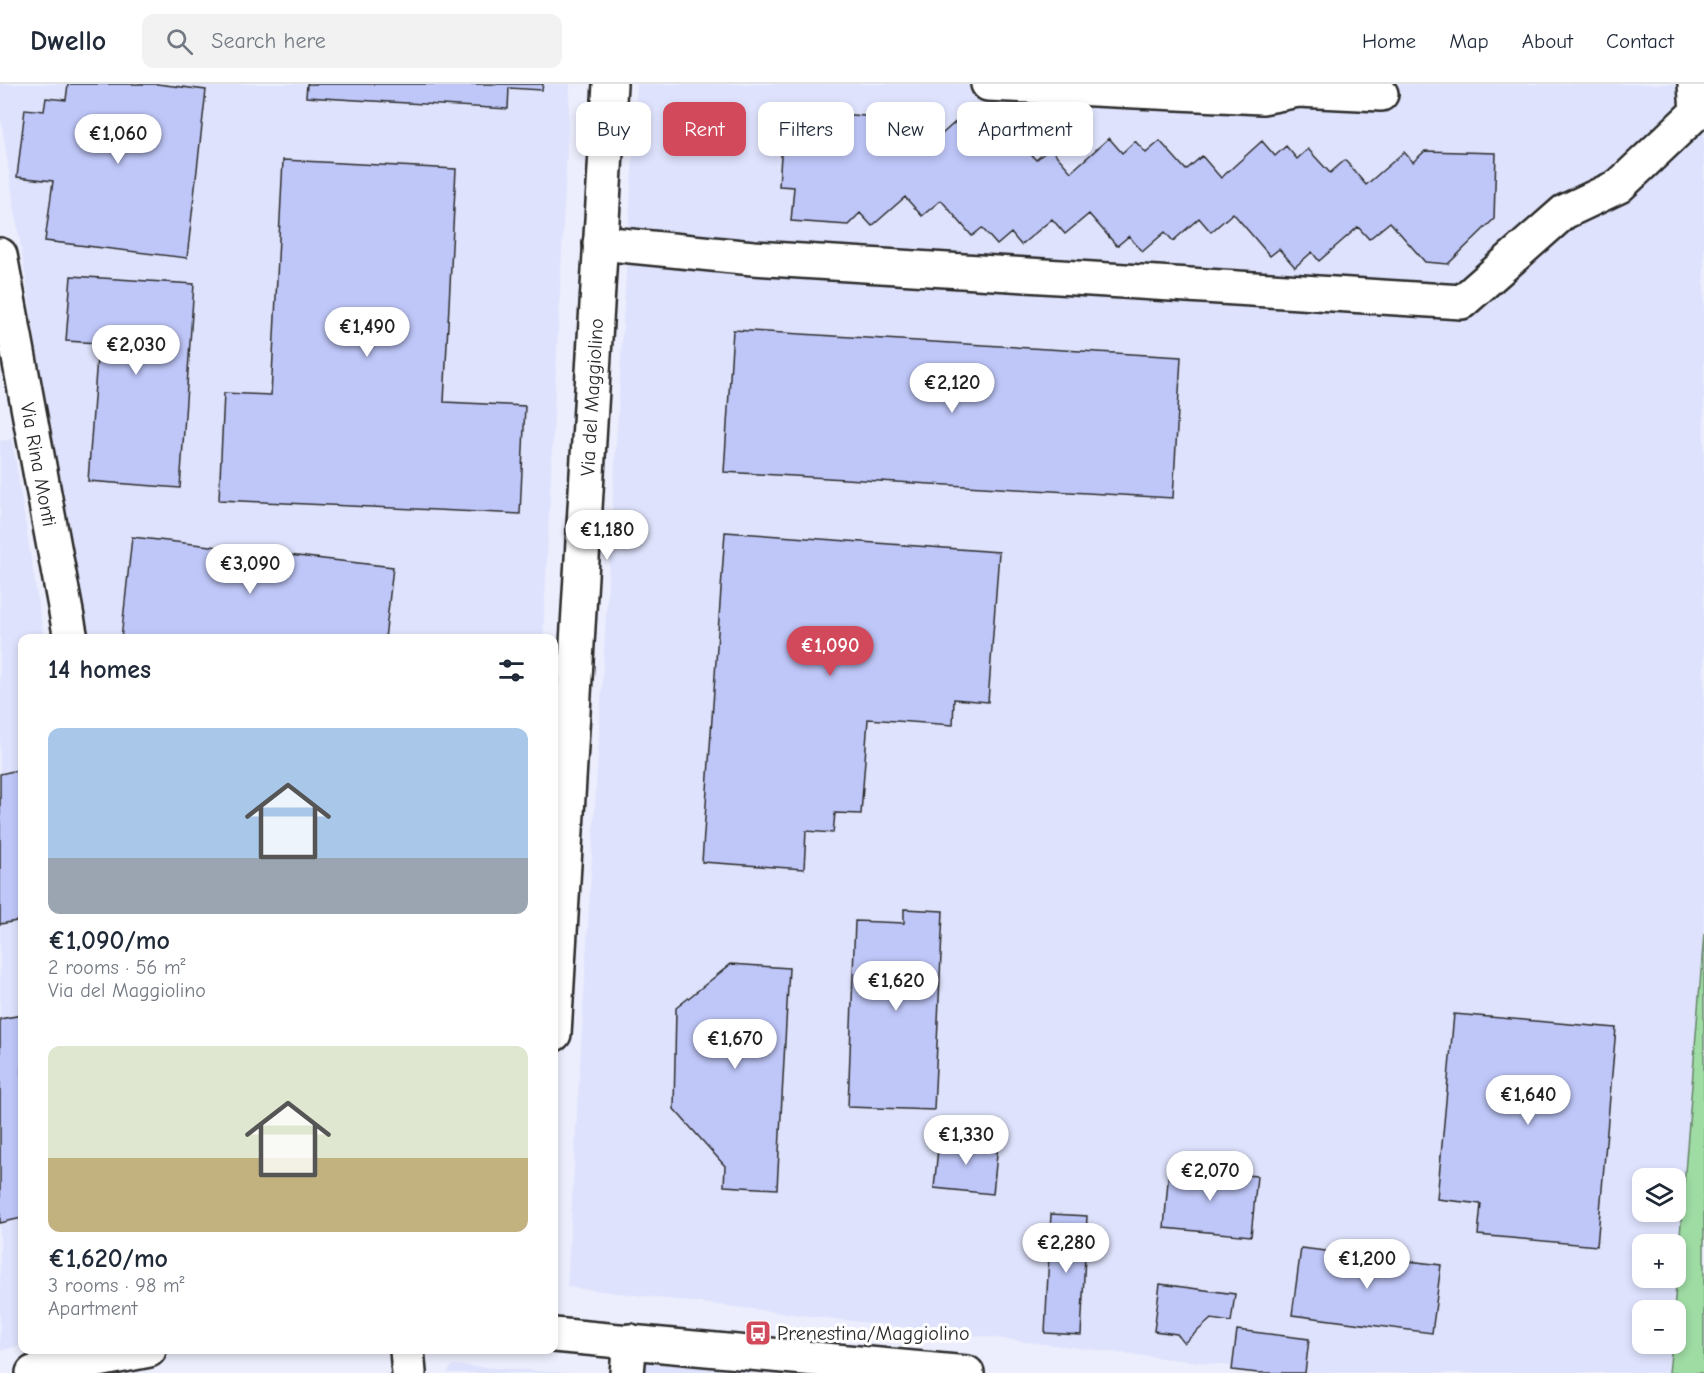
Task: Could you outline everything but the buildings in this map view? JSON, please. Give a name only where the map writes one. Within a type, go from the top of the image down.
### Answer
[{"type":"street","name":"Via del Maggiolino","points":[[558,965],[610,84]]},
{"type":"street","points":[[988,84],[1262,97],[1298,90],[1381,94]]},
{"type":"street","points":[[600,243],[753,258],[1462,302],[1564,212],[1619,186],[1697,112],[1695,84]]},
{"type":"street","name":"Via Rina Monti","points":[[0,255],[70,634]]},
{"type":"street","points":[[558,1336],[628,1357],[967,1373]]},
{"type":"street","points":[[33,1373],[129,1354]]},
{"type":"street","points":[[408,1354],[409,1373]]},
{"type":"shaded area","points":[[0,84],[570,84],[543,634],[84,634],[50,435],[0,113]]},
{"type":"shaded area","points":[[637,84],[1704,84],[1704,934],[1685,1168],[1632,1168],[1632,1222],[1681,1222],[1680,1234],[1632,1234],[1632,1288],[1676,1288],[1675,1300],[1632,1300],[1632,1354],[1671,1354],[1669,1373],[1289,1373],[567,1287],[633,156],[651,156],[651,102],[636,102]]},
{"type":"shaded area","points":[[12,439],[43,634],[18,634],[18,1346],[0,1351],[0,441]]},
{"type":"shaded area","points":[[642,1362],[759,1373],[641,1373]]},
{"type":"shaded area","points":[[453,1365],[569,1373],[447,1373]]},
{"type":"green space","points":[[1704,934],[1704,1373],[1669,1373],[1671,1354],[1686,1354],[1686,1300],[1675,1300],[1676,1288],[1686,1288],[1686,1234],[1680,1234],[1681,1222],[1686,1222],[1685,1168]]},
{"type":"place","name":"Prenestina/Maggiolino","points":[[758,1333]]}]
